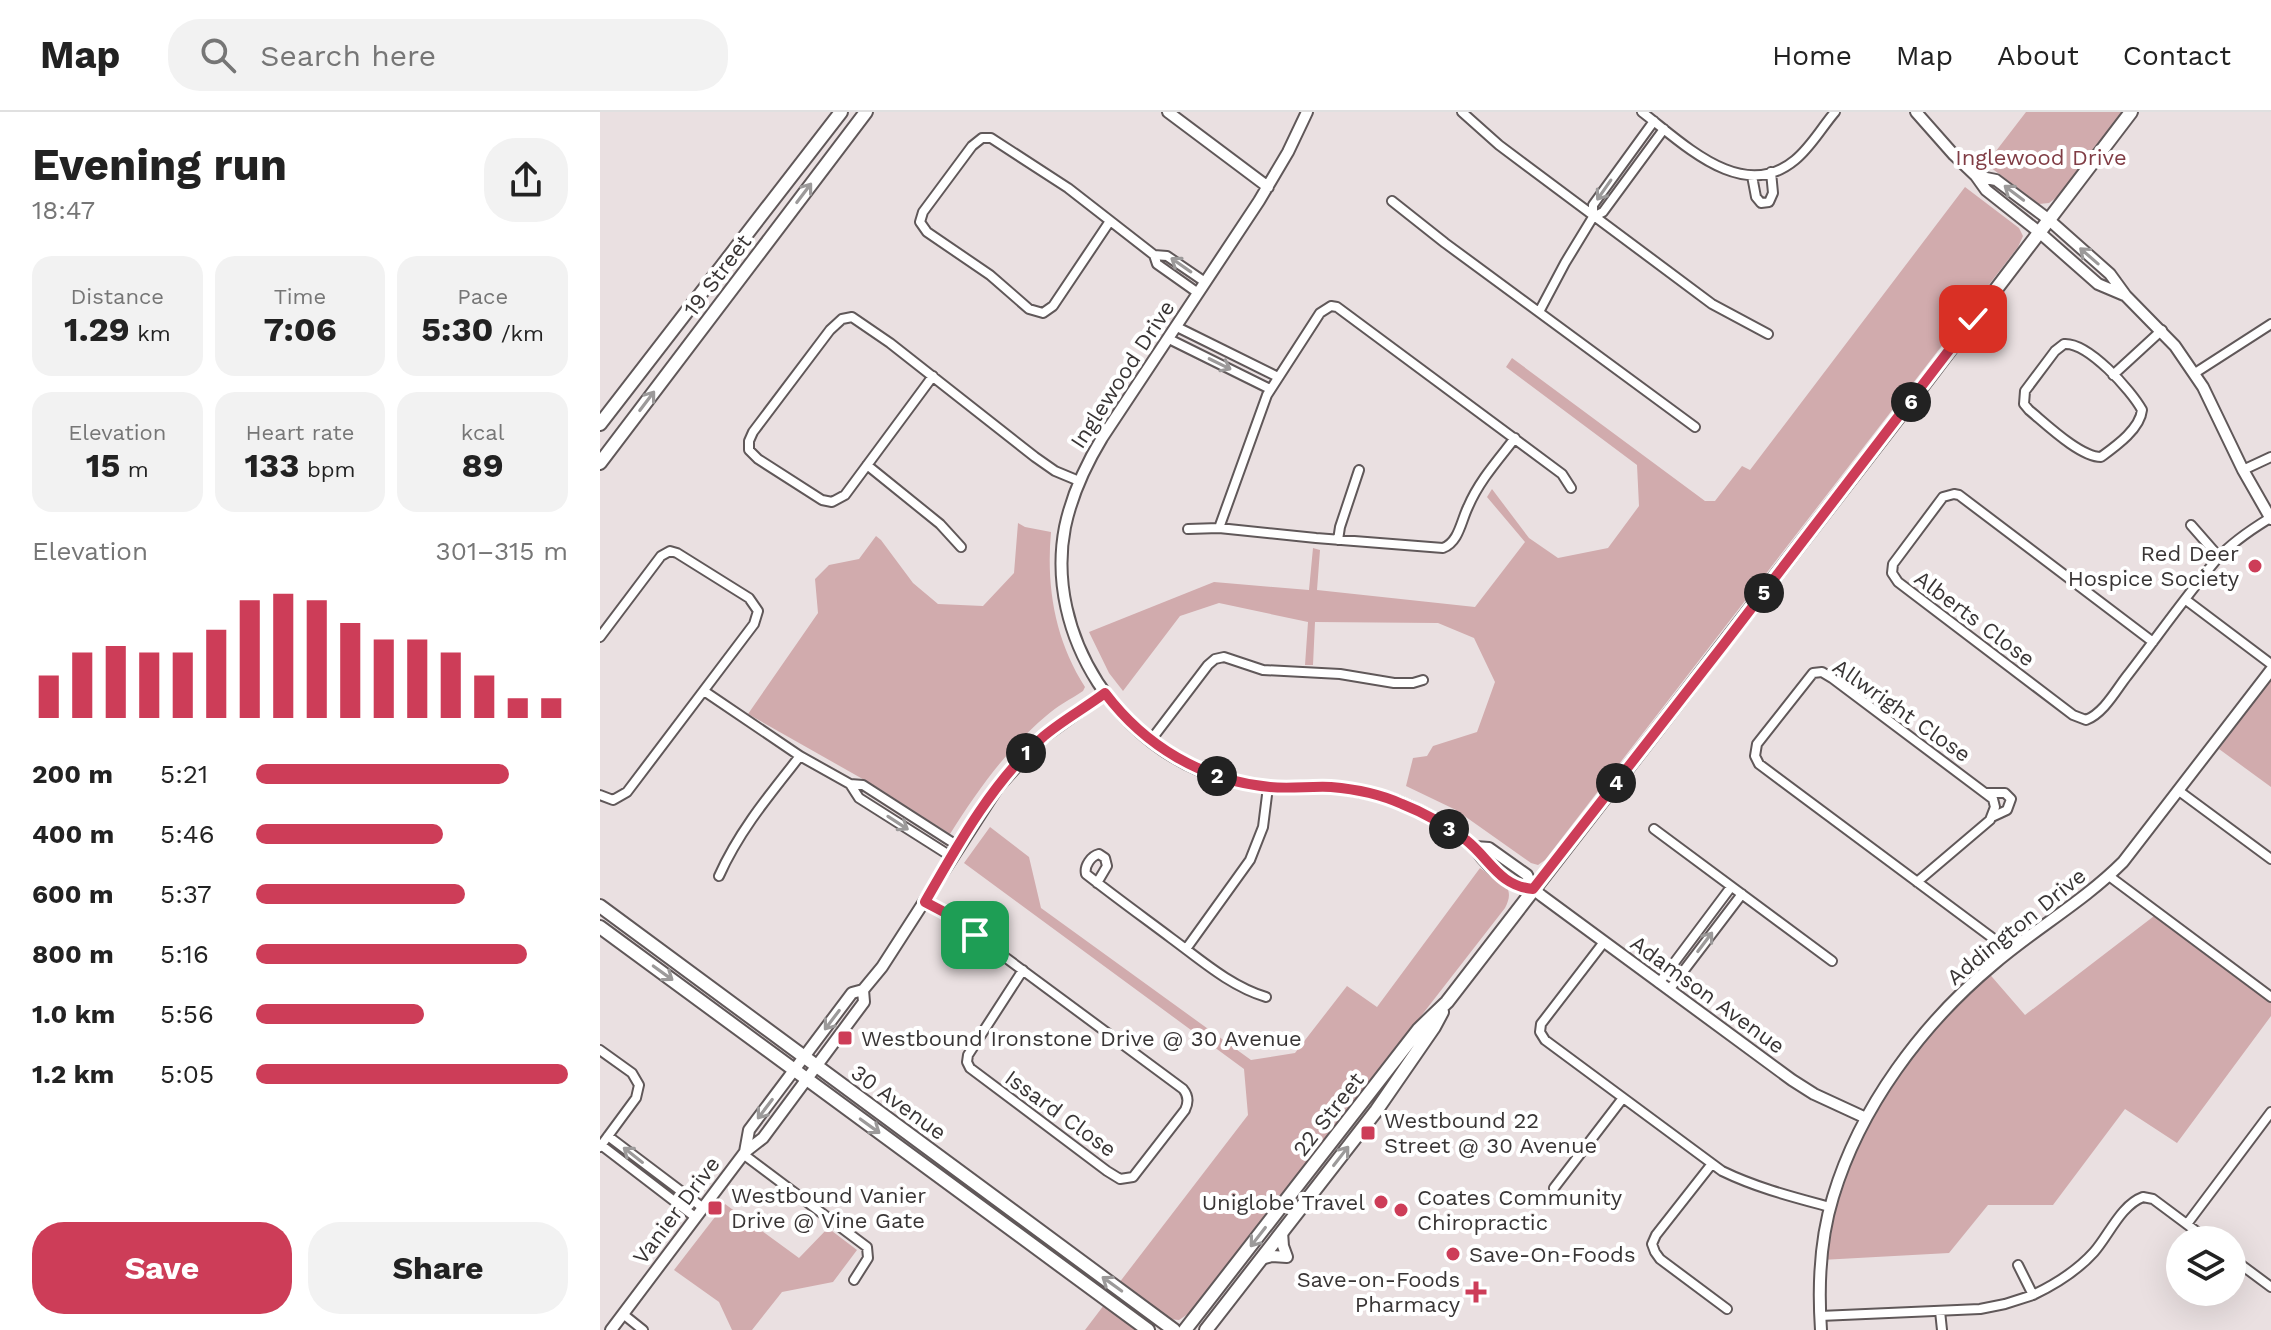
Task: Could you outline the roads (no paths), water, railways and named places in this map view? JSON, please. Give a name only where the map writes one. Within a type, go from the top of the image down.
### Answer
[{"type":"main road","name":"19 Street","points":[[600,424],[841,112]]},
{"type":"main road","name":"19 Street","points":[[600,463],[866,112]]},
{"type":"main road","name":"22 Street","points":[[1185,1330],[1419,1029],[1447,1002],[2131,112]]},
{"type":"main road","name":"30 Avenue","points":[[600,906],[1174,1330]]},
{"type":"main road","name":"30 Avenue","points":[[600,927],[1148,1330]]},
{"type":"main road","name":"22 Street","points":[[1206,1330],[1376,1111],[1434,1027],[1447,1002]]},
{"type":"main road","points":[[1215,1330],[1224,1306]]},
{"type":"street","name":"Inglewood Drive","points":[[1307,112],[1268,187],[1102,438],[1079,481],[1065,529],[1063,587],[1072,627],[1105,693],[1129,722],[1181,761],[1204,772],[1268,787],[1333,787],[1374,794],[1426,815],[1475,847],[1491,867],[1517,887],[1533,889]]},
{"type":"street","points":[[1462,112],[1499,145],[1593,217],[1719,308],[1768,334]]},
{"type":"street","points":[[1642,112],[1720,168],[1752,176],[1785,167],[1797,159],[1835,112]]},
{"type":"street","points":[[1173,113],[1268,187]]},
{"type":"street","points":[[1921,114],[1986,190],[2098,284],[2126,296]]},
{"type":"street","points":[[1539,312],[1593,217],[1593,205],[1654,121]]},
{"type":"street","points":[[1593,217],[1603,212],[1664,129]]},
{"type":"street","points":[[1110,221],[1053,306],[1043,313],[1029,309],[990,275],[927,232],[920,222],[923,212],[972,146],[987,137],[999,141],[1053,177],[1110,221],[1154,255],[1167,256],[1205,282]]},
{"type":"street","points":[[1620,167],[1630,174]]},
{"type":"street","points":[[1752,176],[1758,200],[1766,203],[1773,196],[1771,172]]},
{"type":"street","points":[[1976,176],[1996,180],[2048,219],[2110,274],[2126,296],[2162,330],[2195,373],[2243,470],[2271,518]]},
{"type":"street","points":[[1392,201],[1695,427]]},
{"type":"street","points":[[1154,255],[1157,264],[1198,293]]},
{"type":"street","points":[[1219,528],[1270,389],[1320,313],[1331,306],[1337,307],[1515,438],[1562,474],[1571,488]]},
{"type":"street","points":[[933,376],[845,495],[837,500],[827,501],[749,450],[753,432],[830,330],[848,317],[857,320],[933,376],[1035,457],[1055,471],[1079,481]]},
{"type":"street","points":[[2195,373],[2271,324]]},
{"type":"street","points":[[1177,327],[1278,377]]},
{"type":"street","points":[[2113,375],[2162,330]]},
{"type":"street","points":[[1169,339],[1270,389]]},
{"type":"street","points":[[2064,344],[2081,348],[2113,375],[2139,404],[2142,415],[2135,427],[2101,457],[2087,454],[2024,404],[2025,391],[2055,351],[2064,344]]},
{"type":"street","points":[[1188,529],[1219,528],[1439,549],[1455,540],[1480,483],[1515,438]]},
{"type":"street","points":[[2243,470],[2271,457]]},
{"type":"street","points":[[867,465],[940,524],[961,547]]},
{"type":"street","points":[[1338,540],[1359,470]]},
{"type":"street","name":"Alberts Close","points":[[2153,642],[1959,495],[1943,497],[1891,569],[1898,582],[2082,720],[2100,711],[2219,557],[2245,534],[2271,518]]},
{"type":"street","points":[[2191,525],[2219,557]]},
{"type":"street","points":[[600,637],[661,556],[670,551],[749,598],[758,611],[754,624],[627,792],[613,800],[600,795]]},
{"type":"street","points":[[2186,600],[2271,667]]},
{"type":"street","points":[[1151,740],[1208,665],[1219,657],[1263,670],[1340,674],[1394,683],[1423,680]]},
{"type":"street","name":"Addington Drive","points":[[1821,1330],[1820,1270],[1830,1207],[1866,1118],[1891,1079],[1930,1028],[1965,990],[2010,951],[2084,897],[2133,850],[2271,667]]},
{"type":"street","name":"Allwright Close","points":[[1917,882],[1992,817],[2007,810],[2011,799],[2005,793],[1987,793],[1826,674],[1817,672],[1807,679],[1757,744],[1754,752],[1756,760],[1762,767],[1917,882],[2010,951]]},
{"type":"street","points":[[704,691],[800,756],[850,784],[863,785],[958,846]]},
{"type":"street","points":[[863,990],[925,902],[992,795],[1027,753],[1056,727],[1105,693]]},
{"type":"street","points":[[719,876],[744,829],[800,756]]},
{"type":"street","points":[[850,784],[859,798],[952,857]]},
{"type":"street","points":[[1186,949],[1250,860],[1263,827],[1268,787]]},
{"type":"street","points":[[2179,791],[2271,859]]},
{"type":"street","points":[[1987,793],[1995,804],[1992,817]]},
{"type":"street","points":[[1654,829],[1832,961]]},
{"type":"street","points":[[2109,876],[2271,997]]},
{"type":"street","points":[[1097,883],[1231,982],[1266,997]]},
{"type":"street","points":[[1659,983],[1731,887]]},
{"type":"street","name":"Adamson Avenue","points":[[1533,889],[1792,1080],[1814,1094],[1866,1118]]},
{"type":"street","points":[[1669,990],[1742,894]]},
{"type":"street","name":"Issard Close","points":[[925,902],[944,912],[1023,970],[1186,1093],[1188,1103],[1185,1110],[1133,1177],[1120,1179],[1107,1171],[970,1068],[968,1055],[1023,970]]},
{"type":"street","points":[[1604,942],[1541,1024],[1540,1032],[1545,1040],[1711,1165],[1748,1184],[1830,1207]]},
{"type":"street","name":"Vanier Drive","points":[[616,1328],[698,1212],[744,1153],[763,1138],[864,1002],[863,990],[852,993],[749,1130],[744,1153]]},
{"type":"street","points":[[600,1050],[632,1073],[639,1085],[636,1098],[601,1146],[698,1212]]},
{"type":"street","points":[[1554,1188],[1623,1098]]},
{"type":"street","points":[[2187,1224],[2271,1112]]},
{"type":"street","points":[[608,1136],[653,1170],[698,1212]]},
{"type":"street","points":[[744,1153],[867,1247],[868,1258],[854,1280]]},
{"type":"street","points":[[1711,1165],[1652,1244],[1660,1259],[1727,1309]]},
{"type":"street","points":[[647,1180],[653,1170]]},
{"type":"street","points":[[1820,1316],[1993,1307],[2033,1295],[2088,1259],[2130,1205],[2143,1197],[2153,1199],[2190,1226]]},
{"type":"street","points":[[1261,1259],[1287,1257],[1282,1232]]},
{"type":"street","points":[[2018,1265],[2033,1295]]},
{"type":"street","points":[[2246,1268],[2271,1287]]},
{"type":"street","points":[[1940,1311],[1942,1330]]},
{"type":"street","points":[[623,1314],[643,1330]]},
{"type":"place","name":"Red Deer Hospice Society","points":[[2255,566]]},
{"type":"place","name":"Westbound Ironstone Drive @ 30 Avenue","points":[[845,1038]]},
{"type":"place","name":"Westbound 22 Street @ 30 Avenue","points":[[1368,1133]]},
{"type":"place","name":"Uniglobe Travel","points":[[1381,1202]]},
{"type":"place","name":"Westbound Vanier Drive @ Vine Gate","points":[[715,1208]]},
{"type":"place","name":"Coates Community Chiropractic","points":[[1401,1210]]},
{"type":"place","name":"Save-On-Foods","points":[[1453,1254]]},
{"type":"place","name":"Save-on-Foods Pharmacy","points":[[1476,1292]]}]
